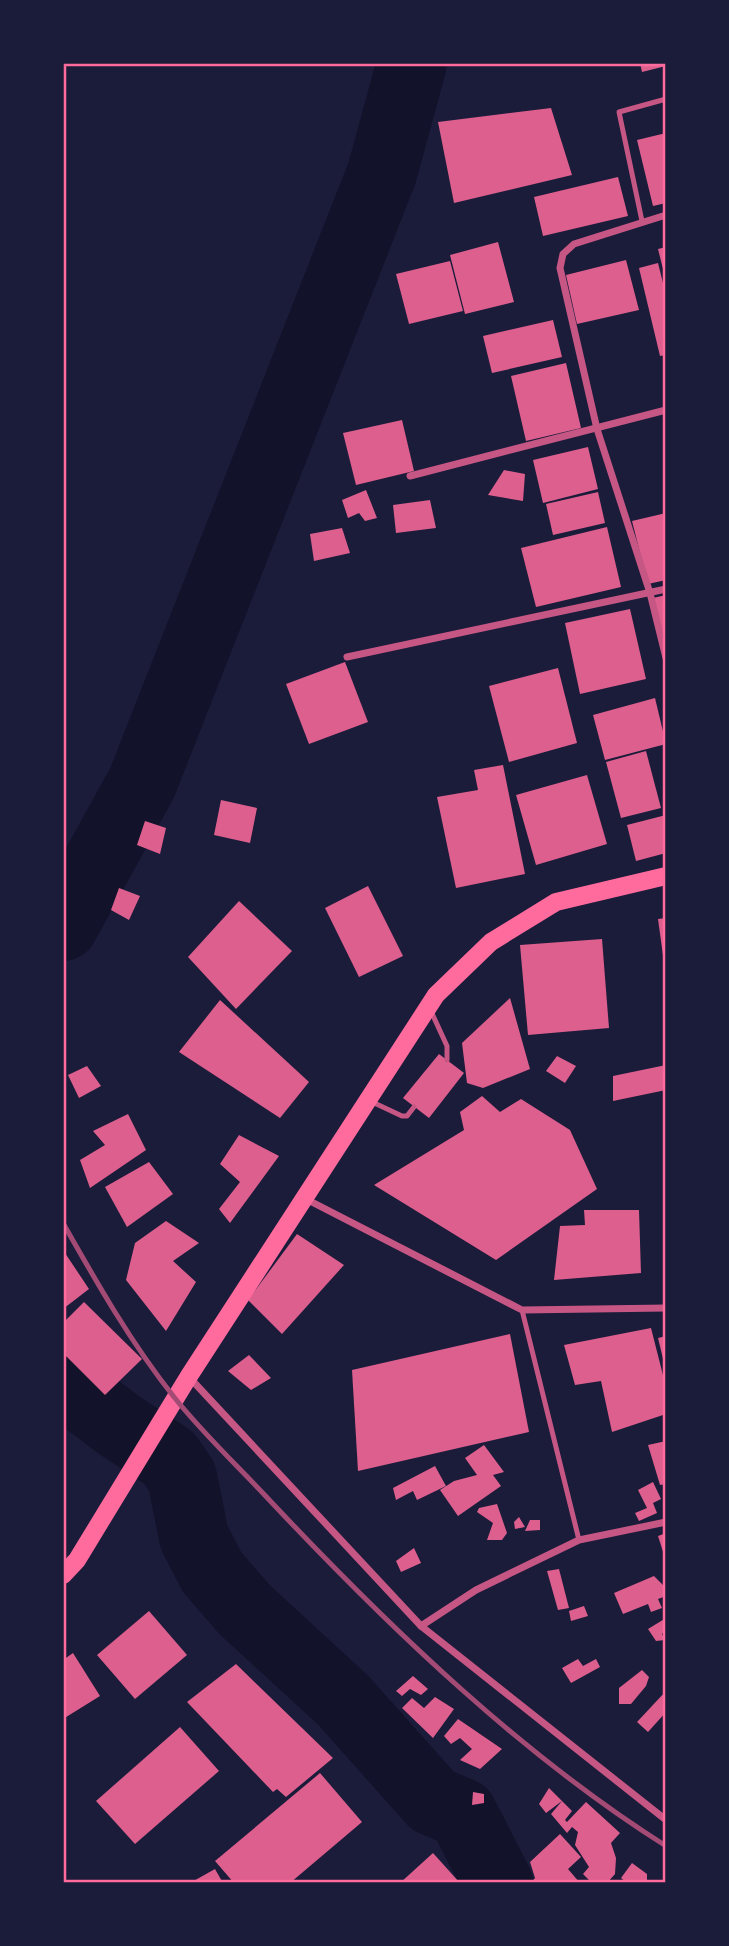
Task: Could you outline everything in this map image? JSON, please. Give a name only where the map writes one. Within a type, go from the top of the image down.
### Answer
[{"type":"main road","points":[[63,1574],[77,1560],[158,1431],[189,1376],[436,995],[491,942],[556,902],[666,876]]},
{"type":"street","points":[[666,215],[574,244],[564,254],[560,268],[597,429],[650,593],[666,658]]},
{"type":"street","points":[[411,476],[666,410]]},
{"type":"street","points":[[347,657],[666,589]]},
{"type":"street","points":[[303,1198],[522,1310],[666,1308]]},
{"type":"street","points":[[189,1376],[421,1626],[666,1820]]},
{"type":"street","points":[[421,1626],[476,1590],[579,1541],[666,1522]]},
{"type":"lane","points":[[642,221],[619,112],[666,99]]},
{"type":"lane","points":[[429,1006],[447,1046],[447,1060]]},
{"type":"lane","points":[[368,1100],[402,1116],[407,1116],[414,1107]]},
{"type":"lane","points":[[522,1310],[579,1541]]},
{"type":"building","points":[[640,63],[666,63],[666,66],[642,72]]},
{"type":"building","points":[[551,108],[572,175],[454,203],[438,122]]},
{"type":"building","points":[[666,133],[666,203],[653,206],[637,140]]},
{"type":"building","points":[[618,177],[628,216],[543,236],[534,197]]},
{"type":"building","points":[[498,242],[514,302],[465,314],[450,255]]},
{"type":"building","points":[[666,247],[666,277],[665,277],[658,249]]},
{"type":"building","points":[[626,260],[639,310],[577,324],[566,275]]},
{"type":"building","points":[[450,261],[463,311],[409,324],[396,274]]},
{"type":"building","points":[[658,263],[666,295],[666,355],[660,356],[639,268]]},
{"type":"building","points":[[553,320],[562,357],[492,373],[483,336]]},
{"type":"building","points":[[566,363],[581,428],[526,441],[511,376]]},
{"type":"building","points":[[402,420],[414,471],[356,485],[343,433]]},
{"type":"building","points":[[588,447],[598,489],[543,503],[533,460]]},
{"type":"building","points":[[504,470],[525,474],[523,501],[488,495]]},
{"type":"building","points":[[366,490],[377,518],[365,521],[359,513],[348,518],[342,500]]},
{"type":"building","points":[[598,492],[605,523],[553,535],[546,504]]},
{"type":"building","points":[[430,500],[436,528],[396,533],[393,505]]},
{"type":"building","points":[[666,513],[666,580],[648,584],[632,521]]},
{"type":"building","points":[[607,527],[621,587],[536,607],[521,548]]},
{"type":"building","points":[[342,528],[350,553],[314,561],[310,534]]},
{"type":"building","points":[[666,595],[666,653],[653,598]]},
{"type":"building","points":[[630,609],[646,679],[580,694],[565,623]]},
{"type":"building","points":[[345,662],[368,722],[309,744],[286,684]]},
{"type":"building","points":[[558,668],[577,743],[509,762],[489,686]]},
{"type":"building","points":[[655,698],[666,744],[605,760],[593,715]]},
{"type":"building","points":[[646,751],[661,808],[621,818],[606,762]]},
{"type":"building","points":[[503,765],[525,874],[456,888],[437,797],[478,790],[474,770]]},
{"type":"building","points":[[587,775],[607,844],[536,865],[516,795]]},
{"type":"building","points":[[221,800],[257,808],[250,843],[214,835]]},
{"type":"building","points":[[666,815],[666,853],[636,861],[627,825]]},
{"type":"building","points":[[145,821],[166,828],[160,854],[137,845]]},
{"type":"building","points":[[368,886],[403,956],[359,977],[325,908]]},
{"type":"building","points":[[119,888],[140,896],[129,920],[111,910]]},
{"type":"building","points":[[239,901],[292,951],[236,1009],[188,957]]},
{"type":"building","points":[[666,918],[666,963],[664,963],[658,919]]},
{"type":"building","points":[[602,939],[609,1028],[528,1035],[520,945]]},
{"type":"building","points":[[510,998],[530,1069],[483,1088],[467,1083],[462,1043]]},
{"type":"building","points":[[220,1000],[309,1082],[280,1118],[179,1052]]},
{"type":"building","points":[[439,1054],[464,1073],[429,1118],[403,1098]]},
{"type":"building","points":[[557,1056],[576,1066],[565,1083],[546,1071]]},
{"type":"building","points":[[666,1065],[666,1090],[613,1101],[613,1076]]},
{"type":"building","points":[[87,1066],[101,1086],[79,1098],[68,1075]]},
{"type":"building","points":[[482,1096],[500,1112],[521,1099],[570,1130],[597,1189],[496,1260],[374,1185],[464,1130],[460,1112]]},
{"type":"building","points":[[128,1114],[146,1150],[90,1188],[80,1160],[105,1145],[93,1131]]},
{"type":"building","points":[[239,1135],[279,1156],[230,1223],[219,1209],[240,1182],[220,1164]]},
{"type":"building","points":[[149,1162],[173,1194],[127,1227],[105,1187]]},
{"type":"building","points":[[584,1210],[639,1210],[641,1273],[554,1280],[560,1226],[585,1225]]},
{"type":"building","points":[[166,1221],[199,1243],[173,1261],[196,1282],[166,1331],[126,1280],[135,1243]]},
{"type":"building","points":[[297,1234],[344,1265],[282,1334],[248,1300]]},
{"type":"building","points":[[63,1250],[89,1289],[63,1309]]},
{"type":"building","points":[[84,1302],[142,1359],[105,1395],[63,1353],[63,1323]]},
{"type":"building","points":[[651,1328],[666,1387],[666,1414],[612,1432],[601,1381],[575,1385],[564,1345]]},
{"type":"building","points":[[510,1334],[529,1432],[358,1471],[352,1370]]},
{"type":"building","points":[[666,1336],[666,1366],[665,1367],[658,1338]]},
{"type":"building","points":[[249,1355],[271,1378],[251,1390],[228,1371]]},
{"type":"building","points":[[666,1441],[666,1484],[660,1485],[648,1445]]},
{"type":"building","points":[[484,1445],[504,1472],[493,1475],[501,1486],[458,1516],[440,1490],[454,1481],[477,1475],[465,1458]]},
{"type":"building","points":[[435,1466],[446,1486],[417,1500],[413,1491],[396,1500],[393,1488]]},
{"type":"building","points":[[653,1482],[661,1499],[653,1503],[657,1513],[639,1521],[635,1513],[647,1508],[638,1490]]},
{"type":"building","points":[[497,1504],[507,1533],[502,1540],[487,1540],[493,1523],[477,1512],[479,1508]]},
{"type":"building","points":[[519,1517],[525,1527],[515,1529],[514,1522]]},
{"type":"building","points":[[530,1520],[540,1520],[540,1530],[525,1531]]},
{"type":"building","points":[[666,1533],[666,1558],[665,1558],[658,1536]]},
{"type":"building","points":[[414,1548],[421,1563],[401,1572],[396,1561]]},
{"type":"building","points":[[559,1569],[569,1608],[558,1610],[547,1571]]},
{"type":"building","points":[[654,1576],[666,1588],[666,1596],[658,1599],[662,1608],[651,1612],[648,1604],[623,1614],[614,1593]]},
{"type":"building","points":[[584,1606],[588,1616],[571,1621],[569,1611]]},
{"type":"building","points":[[149,1611],[187,1655],[135,1699],[97,1655]]},
{"type":"building","points":[[666,1618],[666,1630],[662,1634],[665,1640],[656,1641],[648,1629]]},
{"type":"building","points":[[73,1653],[100,1696],[63,1719],[63,1660]]},
{"type":"building","points":[[578,1659],[583,1666],[596,1659],[600,1667],[571,1683],[562,1668]]},
{"type":"building","points":[[236,1664],[333,1758],[286,1797],[277,1789],[273,1792],[187,1702]]},
{"type":"building","points":[[642,1670],[649,1677],[646,1686],[631,1704],[619,1704],[619,1688]]},
{"type":"building","points":[[413,1676],[428,1689],[421,1695],[410,1689],[402,1696],[396,1691]]},
{"type":"building","points":[[666,1691],[666,1712],[648,1732],[637,1722]]},
{"type":"building","points":[[435,1697],[454,1709],[433,1738],[402,1708],[412,1698],[424,1708]]},
{"type":"building","points":[[458,1719],[502,1749],[480,1769],[460,1760],[472,1749],[460,1738],[451,1744],[444,1736]]},
{"type":"building","points":[[180,1727],[219,1771],[135,1844],[96,1801]]},
{"type":"building","points":[[320,1773],[362,1822],[290,1883],[234,1883],[215,1861]]},
{"type":"building","points":[[549,1788],[562,1801],[546,1813],[539,1804]]},
{"type":"building","points":[[473,1792],[484,1794],[484,1803],[472,1805]]},
{"type":"building","points":[[562,1801],[572,1811],[565,1820],[567,1822],[586,1802],[620,1833],[611,1843],[616,1858],[615,1874],[607,1883],[592,1883],[583,1874],[589,1867],[575,1845],[578,1832],[572,1827],[567,1833],[551,1814]]},
{"type":"building","points":[[560,1834],[581,1857],[568,1869],[580,1883],[531,1883],[535,1878],[530,1862]]},
{"type":"building","points":[[433,1853],[460,1883],[400,1883]]},
{"type":"building","points":[[632,1863],[647,1874],[647,1883],[627,1883],[621,1878]]},
{"type":"building","points":[[215,1869],[223,1883],[190,1883]]},
{"type":"waterway","points":[[63,926],[142,783],[382,173],[412,63]]},
{"type":"waterway","points":[[63,1378],[70,1388],[119,1425],[169,1458],[182,1477],[194,1537],[212,1572],[245,1610],[343,1700],[433,1801],[462,1813],[498,1883]]},
{"type":"railway","points":[[63,1223],[129,1334],[174,1397],[210,1439],[319,1552],[412,1644],[510,1731],[560,1772],[666,1846]]}]
